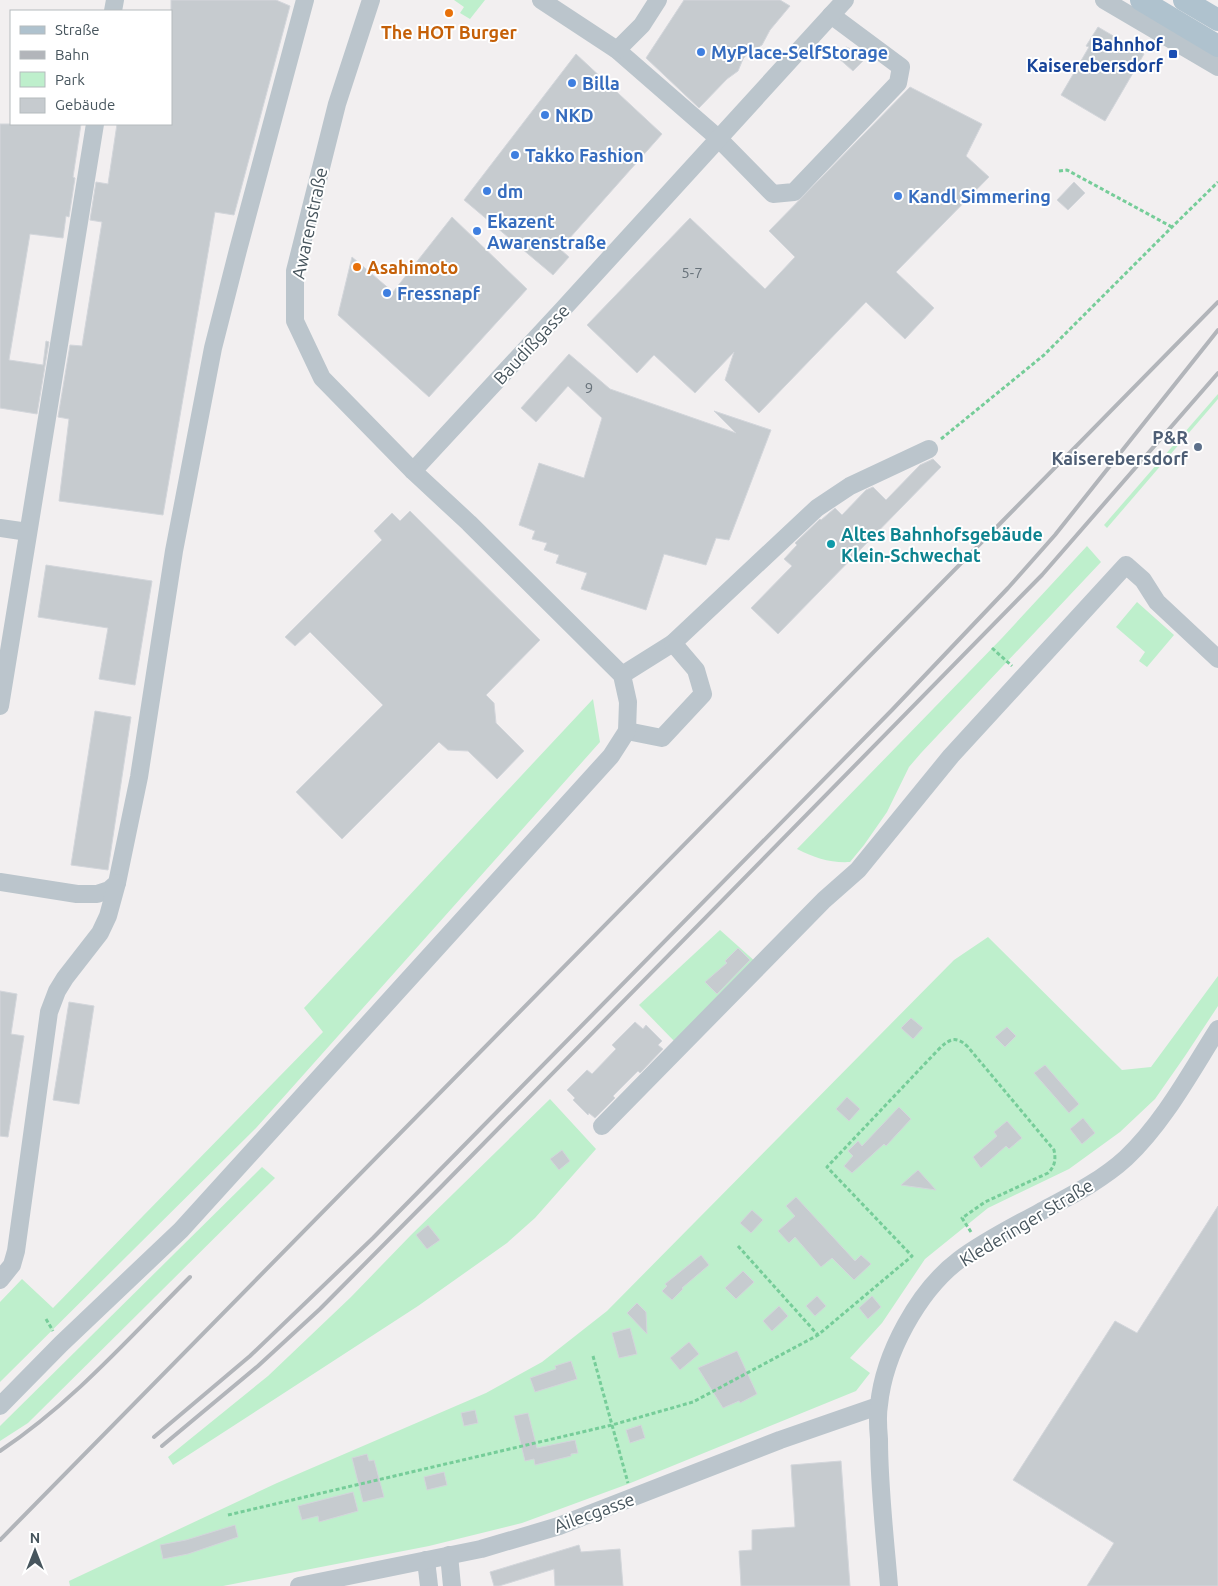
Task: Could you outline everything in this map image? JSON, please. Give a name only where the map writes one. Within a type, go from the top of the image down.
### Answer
[{"type":"main road","points":[[1141,0],[1218,46]]},
{"type":"main road","points":[[1184,0],[1218,20]]},
{"type":"street","points":[[0,1280],[12,1264],[16,1251],[49,1012],[57,991],[65,978],[100,932],[108,916],[117,883],[138,777],[174,551],[213,348],[305,0]]},
{"type":"street","name":"Awarenstraße","points":[[371,0],[337,104],[295,271],[295,321],[322,378],[413,471]]},
{"type":"street","points":[[541,0],[617,50],[718,138],[773,194],[794,192],[898,83],[901,66],[831,15]]},
{"type":"street","points":[[617,50],[642,25],[658,0]]},
{"type":"street","name":"Baudißgasse","points":[[413,471],[844,0]]},
{"type":"street","points":[[1104,0],[1218,67]]},
{"type":"street","points":[[0,706],[95,125]]},
{"type":"street","points":[[622,675],[673,643],[817,508],[850,486],[929,448]]},
{"type":"street","points":[[0,1406],[61,1344],[181,1230],[611,756],[627,731],[628,702],[622,675],[469,523],[413,471]]},
{"type":"street","points":[[0,528],[28,532]]},
{"type":"street","points":[[602,1126],[824,900],[858,870],[952,756],[1126,565],[1143,580],[1157,602],[1218,659]]},
{"type":"street","points":[[627,731],[662,738],[702,694],[696,670],[673,643]]},
{"type":"street","points":[[0,882],[77,894],[97,894],[109,890],[117,883]]},
{"type":"street","name":"Klederinger Straße","points":[[889,1586],[879,1462],[878,1406],[884,1377],[907,1322],[921,1301],[958,1261],[980,1245],[1105,1176],[1127,1157],[1157,1123],[1218,1029]]},
{"type":"street","name":"Ailecgasse","points":[[299,1586],[481,1549],[558,1526],[780,1440],[878,1406]]},
{"type":"street","points":[[449,1556],[452,1586]]},
{"type":"street","points":[[426,1560],[429,1586]]},
{"type":"path","points":[[1059,171],[1067,170],[1172,227]]},
{"type":"path","points":[[929,448],[1044,356],[1218,182]]},
{"type":"path","points":[[993,649],[1005,659]]},
{"type":"path","points":[[228,1515],[612,1425],[693,1402],[818,1335],[912,1256],[826,1167],[948,1040],[956,1039],[968,1047],[1054,1150],[1055,1156],[1055,1161],[1048,1173],[985,1202],[962,1218],[980,1245]]},
{"type":"path","points":[[738,1246],[818,1335]]},
{"type":"path","points":[[593,1356],[631,1498]]},
{"type":"green space","points":[[454,0],[485,0],[470,19],[460,13],[464,7]]},
{"type":"green space","points":[[1218,394],[1218,399],[1107,528],[1104,525]]},
{"type":"green space","points":[[1087,546],[1101,562],[909,767],[887,812],[850,862],[836,862],[823,859],[797,849],[1002,638]]},
{"type":"green space","points":[[1137,602],[1174,635],[1147,667],[1139,661],[1145,652],[1116,627]]},
{"type":"green space","points":[[593,699],[600,742],[256,1128],[0,1382],[0,1302],[22,1279],[53,1308],[323,1032],[304,1008]]},
{"type":"green space","points":[[720,930],[757,963],[678,1045],[639,1005]]},
{"type":"green space","points":[[988,937],[1122,1070],[1151,1067],[1218,976],[1218,1006],[1155,1099],[1120,1132],[1069,1169],[988,1208],[925,1259],[882,1323],[850,1358],[870,1373],[856,1391],[628,1484],[522,1523],[429,1546],[223,1586],[70,1586],[69,1581],[277,1483],[486,1393],[542,1362],[607,1311],[954,960]]},
{"type":"green space","points":[[550,1099],[596,1149],[535,1218],[507,1243],[418,1306],[173,1465],[168,1457],[268,1376],[351,1297],[411,1235]]},
{"type":"green space","points":[[262,1167],[275,1178],[28,1423],[0,1441],[0,1426]]},
{"type":"building","points":[[171,0],[276,0],[290,6],[234,215],[215,212],[163,515],[59,501],[69,419],[58,417],[70,345],[82,346],[102,222],[90,220],[96,182],[108,184],[117,125],[172,125]]},
{"type":"building","name":"MyPlace-SelfStorage","points":[[684,0],[780,0],[790,6],[770,30],[762,45],[747,54],[738,71],[727,79],[699,108],[646,58]]},
{"type":"building","points":[[1098,27],[1144,54],[1105,121],[1061,95],[1089,47],[1086,46]]},
{"type":"building","points":[[846,47],[868,56],[853,71],[836,56]]},
{"type":"building","points":[[576,54],[662,134],[560,249],[569,257],[553,275],[464,200]]},
{"type":"building","points":[[910,87],[982,124],[966,156],[989,177],[896,272],[934,308],[905,339],[866,302],[759,413],[725,380],[734,352],[695,393],[654,355],[637,373],[587,325],[690,218],[765,289],[795,257],[769,231]]},
{"type":"building","points":[[0,124],[81,125],[69,217],[66,216],[63,238],[30,234],[9,360],[43,365],[46,341],[49,342],[37,414],[0,408]]},
{"type":"building","points":[[1074,182],[1085,193],[1068,210],[1057,200]]},
{"type":"building","points":[[452,217],[527,289],[429,397],[338,315],[352,257],[393,292]]},
{"type":"building","points":[[569,354],[610,389],[736,433],[714,411],[771,430],[729,540],[716,538],[706,565],[664,554],[646,610],[581,589],[587,573],[556,563],[559,555],[544,550],[547,543],[532,539],[535,531],[519,525],[539,463],[584,478],[602,418],[568,386],[536,422],[521,408]]},
{"type":"building","name":"Altes Bahnhofsgebäude Klein-Schwechat","points":[[933,459],[941,467],[778,634],[751,608],[792,566],[784,559],[797,545],[795,543],[820,519],[835,508],[842,515],[866,490],[873,487],[886,500],[920,465]]},
{"type":"building","points":[[410,511],[540,640],[486,695],[494,703],[496,723],[524,751],[497,779],[468,751],[448,750],[439,742],[342,839],[296,792],[383,705],[310,632],[295,646],[285,637],[382,540],[374,531],[392,513],[400,521]]},
{"type":"building","points":[[46,565],[152,581],[135,685],[99,679],[108,628],[38,617]]},
{"type":"building","points":[[95,711],[131,717],[108,870],[71,865]]},
{"type":"building","points":[[738,948],[750,960],[717,994],[705,982],[727,963],[725,961]]},
{"type":"building","points":[[0,991],[17,994],[11,1034],[24,1036],[8,1137],[0,1136]]},
{"type":"building","points":[[69,1002],[94,1006],[79,1104],[53,1100]]},
{"type":"building","points":[[911,1018],[923,1028],[913,1039],[901,1028]]},
{"type":"building","points":[[635,1022],[643,1029],[646,1025],[662,1041],[658,1045],[663,1049],[640,1073],[638,1071],[613,1096],[615,1098],[595,1118],[589,1113],[588,1115],[573,1100],[575,1098],[567,1090],[587,1070],[592,1074],[616,1049],[612,1045]]},
{"type":"building","points":[[1007,1027],[1016,1036],[1005,1047],[995,1037]]},
{"type":"building","points":[[1045,1065],[1079,1104],[1069,1113],[1034,1073]]},
{"type":"building","points":[[847,1097],[860,1109],[849,1121],[836,1109]]},
{"type":"building","points":[[899,1107],[911,1119],[886,1146],[884,1144],[852,1173],[844,1166],[853,1156],[848,1151],[858,1141],[862,1146]]},
{"type":"building","points":[[1083,1118],[1095,1133],[1082,1144],[1070,1129]]},
{"type":"building","points":[[1007,1121],[1022,1138],[1009,1149],[1006,1146],[981,1168],[973,1157],[997,1136],[994,1132]]},
{"type":"building","points":[[562,1150],[570,1161],[559,1170],[550,1159]]},
{"type":"building","points":[[918,1170],[936,1190],[901,1185]]},
{"type":"building","points":[[796,1197],[855,1261],[861,1255],[871,1264],[854,1280],[832,1258],[821,1267],[795,1237],[789,1243],[778,1231],[795,1216],[786,1206]]},
{"type":"building","points":[[1218,1206],[1218,1586],[1087,1586],[1114,1543],[1013,1480],[1115,1321],[1137,1333]]},
{"type":"building","points":[[752,1210],[763,1220],[751,1233],[740,1223]]},
{"type":"building","points":[[428,1225],[440,1240],[427,1249],[416,1235]]},
{"type":"building","points":[[701,1255],[709,1265],[682,1288],[672,1300],[662,1291],[667,1286],[665,1284]]},
{"type":"building","points":[[743,1271],[754,1282],[736,1299],[725,1288]]},
{"type":"building","points":[[817,1296],[826,1306],[815,1316],[806,1306]]},
{"type":"building","points":[[872,1296],[881,1307],[868,1319],[859,1308]]},
{"type":"building","points":[[637,1303],[646,1312],[647,1334],[627,1313]]},
{"type":"building","points":[[779,1306],[788,1316],[772,1331],[763,1321]]},
{"type":"building","points":[[630,1328],[637,1354],[619,1358],[612,1333]]},
{"type":"building","points":[[689,1342],[699,1354],[680,1370],[670,1358]]},
{"type":"building","points":[[737,1351],[757,1394],[740,1403],[739,1401],[723,1408],[698,1368]]},
{"type":"building","points":[[571,1361],[577,1379],[535,1392],[530,1378],[556,1369],[555,1366]]},
{"type":"building","points":[[475,1410],[478,1423],[464,1426],[461,1413]]},
{"type":"building","points":[[528,1413],[537,1448],[575,1440],[578,1453],[535,1465],[534,1459],[525,1461],[514,1416]]},
{"type":"building","points":[[641,1425],[645,1438],[630,1443],[626,1430]]},
{"type":"building","points":[[367,1454],[369,1461],[374,1460],[384,1497],[363,1502],[352,1458]]},
{"type":"building","points":[[841,1461],[850,1586],[741,1586],[739,1551],[752,1550],[752,1530],[795,1527],[791,1465]]},
{"type":"building","points":[[444,1472],[447,1485],[427,1490],[424,1477]]},
{"type":"building","points":[[353,1492],[358,1511],[319,1522],[318,1516],[302,1520],[298,1506]]},
{"type":"building","points":[[235,1525],[238,1537],[188,1554],[163,1559],[160,1545],[186,1540]]},
{"type":"building","points":[[579,1545],[581,1552],[620,1549],[623,1586],[555,1586],[554,1569],[494,1586],[490,1572]]},
{"type":"railway","points":[[0,1540],[1218,302]]},
{"type":"railway","points":[[154,1437],[250,1356],[373,1238],[892,710],[1008,588],[1055,535],[1218,330]]},
{"type":"railway","points":[[162,1446],[258,1366],[320,1309],[440,1188],[1042,575],[1218,373]]},
{"type":"railway","points":[[0,1451],[76,1391],[190,1277]]},
{"type":"place","name":"The HOT Burger","points":[[449,13]]},
{"type":"place","name":"MyPlace-SelfStorage","points":[[701,52]]},
{"type":"place","name":"Bahnhof Kaiserebersdorf","points":[[1173,54]]},
{"type":"place","name":"Billa","points":[[572,83]]},
{"type":"place","name":"NKD","points":[[545,115]]},
{"type":"place","name":"Takko Fashion","points":[[515,155]]},
{"type":"place","name":"dm","points":[[487,191]]},
{"type":"place","name":"Kandl Simmering","points":[[898,196]]},
{"type":"place","name":"Ekazent Awarenstraße","points":[[477,231]]},
{"type":"place","name":"Asahimoto","points":[[357,267]]},
{"type":"place","name":"Fressnapf","points":[[387,293]]},
{"type":"place","name":"P&R Kaiserebersdorf","points":[[1198,447]]},
{"type":"place","name":"Altes Bahnhofsgebäude Klein-Schwechat","points":[[831,544]]}]
